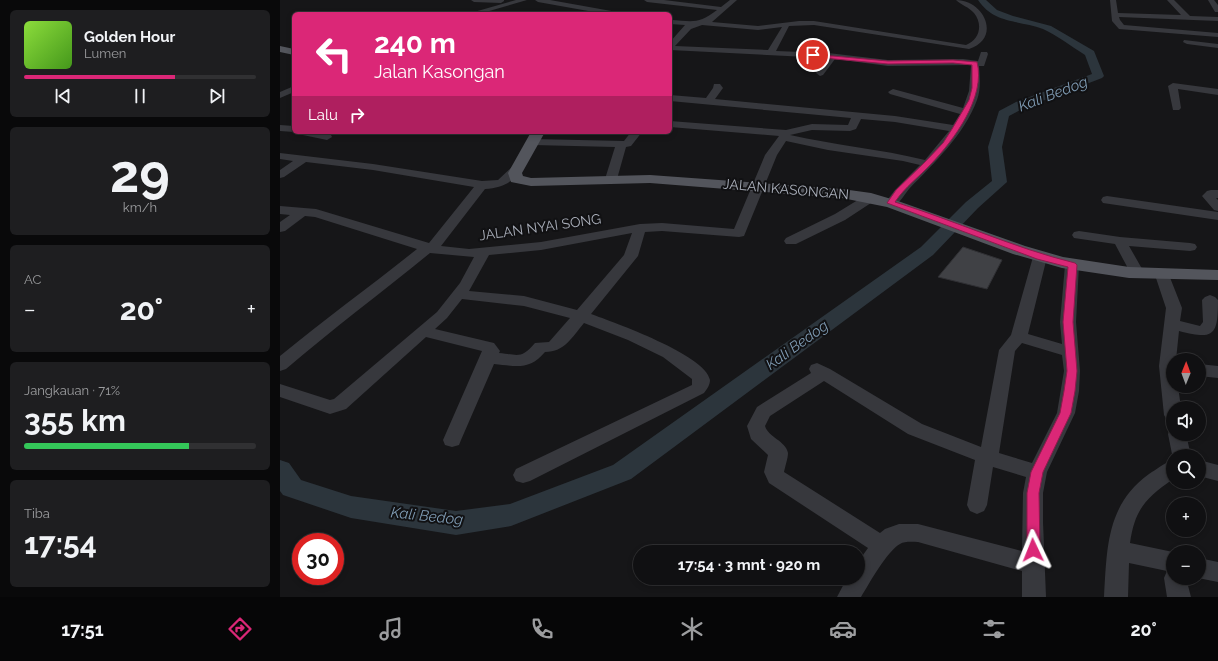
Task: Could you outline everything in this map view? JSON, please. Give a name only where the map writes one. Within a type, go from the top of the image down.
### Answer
[{"type":"main road","points":[[280,49],[292,52]]},
{"type":"main road","points":[[517,168],[536,137]]},
{"type":"main road","name":"JALAN KASONGAN","points":[[517,168],[515,173],[516,179],[531,182],[611,179],[669,180],[821,190],[891,203],[929,215],[981,236],[1040,257],[1094,270],[1162,275],[1218,274]]},
{"type":"street","points":[[474,0],[510,3]]},
{"type":"street","points":[[538,0],[605,12]]},
{"type":"street","points":[[647,0],[698,24],[758,28],[799,23],[814,23],[966,47],[974,45],[982,37],[983,29],[981,19],[977,11],[960,0]]},
{"type":"street","points":[[672,45],[688,27],[708,21],[734,0]]},
{"type":"street","points":[[1113,0],[1116,21],[1122,27],[1218,35]]},
{"type":"street","points":[[1162,0],[1170,0],[1188,18]]},
{"type":"street","points":[[1210,0],[1218,0]]},
{"type":"street","points":[[1210,0],[1218,10]]},
{"type":"street","points":[[478,12],[522,1]]},
{"type":"street","points":[[565,12],[587,2]]},
{"type":"street","points":[[681,15],[723,9]]},
{"type":"street","points":[[1116,15],[1218,20]]},
{"type":"street","points":[[770,54],[786,26]]},
{"type":"street","points":[[1187,42],[1218,46]]},
{"type":"street","points":[[672,46],[770,54],[798,51],[846,59],[905,63],[963,62],[981,64],[984,54]]},
{"type":"street","points":[[963,62],[966,47]]},
{"type":"street","points":[[820,73],[832,57]]},
{"type":"street","points":[[841,69],[846,59]]},
{"type":"street","points":[[891,203],[899,191],[928,164],[945,144],[955,129],[972,100],[975,88],[975,63]]},
{"type":"street","points":[[709,101],[717,91],[717,86]]},
{"type":"street","points":[[1176,108],[1172,86],[1218,92]]},
{"type":"street","points":[[280,95],[292,90]]},
{"type":"street","points":[[893,92],[965,112]]},
{"type":"street","points":[[672,98],[895,119],[955,129]]},
{"type":"street","points":[[758,186],[771,154],[785,135],[812,127],[850,128],[852,127],[857,116]]},
{"type":"street","points":[[672,124],[785,135],[828,147],[903,158],[928,164]]},
{"type":"street","points":[[280,128],[292,129]]},
{"type":"street","points":[[312,134],[327,137]]},
{"type":"street","points":[[536,137],[627,144],[635,134]]},
{"type":"street","points":[[611,179],[621,144]]},
{"type":"street","points":[[280,156],[373,167],[482,185],[531,182]]},
{"type":"street","points":[[280,175],[305,158]]},
{"type":"street","points":[[496,185],[504,183],[517,168]]},
{"type":"street","points":[[280,365],[326,326],[430,248],[482,185]]},
{"type":"street","name":"JALAN NYAI SONG","points":[[280,210],[302,211],[323,215],[430,248],[460,252],[484,252],[541,246],[640,228],[662,227],[739,233],[758,186]]},
{"type":"street","points":[[1218,194],[1211,194],[1208,196],[1218,207]]},
{"type":"street","points":[[791,241],[840,217],[870,198]]},
{"type":"street","points":[[1107,200],[1218,216]]},
{"type":"street","points":[[280,228],[302,211]]},
{"type":"street","points":[[489,358],[520,361],[530,359],[541,347],[553,347],[557,344],[631,256],[640,228]]},
{"type":"street","points":[[1079,235],[1120,241],[1190,246]]},
{"type":"street","points":[[1120,241],[1138,274]]},
{"type":"street","points":[[280,390],[330,407],[338,406],[406,345],[425,332],[442,315],[466,284],[484,252]]},
{"type":"street","points":[[977,505],[1007,350],[1019,337],[1040,257]]},
{"type":"street","points":[[1034,597],[1033,500],[1037,472],[1066,413],[1072,371],[1068,322],[1072,265]]},
{"type":"street","points":[[1162,275],[1174,304],[1171,353]]},
{"type":"street","points":[[458,294],[524,301],[581,316],[634,336],[669,353],[697,373],[701,378],[701,384],[698,389],[523,475]]},
{"type":"street","points":[[1172,324],[1202,331],[1205,330],[1214,323],[1210,300]]},
{"type":"street","points":[[425,332],[488,347],[492,350],[452,440]]},
{"type":"street","points":[[1019,337],[1070,352]]},
{"type":"street","points":[[882,546],[776,477],[774,472],[778,453],[758,434],[756,426],[764,412],[820,371],[915,429],[987,457],[1037,472]]},
{"type":"street","points":[[1206,371],[1218,372]]},
{"type":"street","points":[[1206,470],[1218,473]]},
{"type":"street","points":[[1116,597],[1122,528],[1128,509],[1136,497],[1166,473]]},
{"type":"street","points":[[849,597],[882,546],[892,536],[908,532],[918,533],[1034,564]]},
{"type":"street","points":[[1119,550],[1166,566]]},
{"type":"street","points":[[1206,569],[1218,572]]},
{"type":"street","points":[[1177,585],[1179,597]]},
{"type":"building","points":[[963,247],[1002,260],[987,289],[938,277]]},
{"type":"waterway","name":"Kali Bedog","points":[[280,470],[292,488],[351,507],[456,523],[511,515],[622,472],[927,251],[972,205],[1000,182],[995,147],[1003,114],[1020,105],[1098,76],[1090,53],[1048,28],[1002,16],[993,12],[982,0]]},
{"type":"route","points":[[813,55],[888,63],[975,63],[975,88],[972,100],[955,129],[945,144],[928,164],[899,191],[891,203],[929,215],[981,236],[1040,257],[1072,265],[1068,322],[1072,371],[1070,391],[1066,413],[1037,472],[1033,493],[1033,550]]}]
